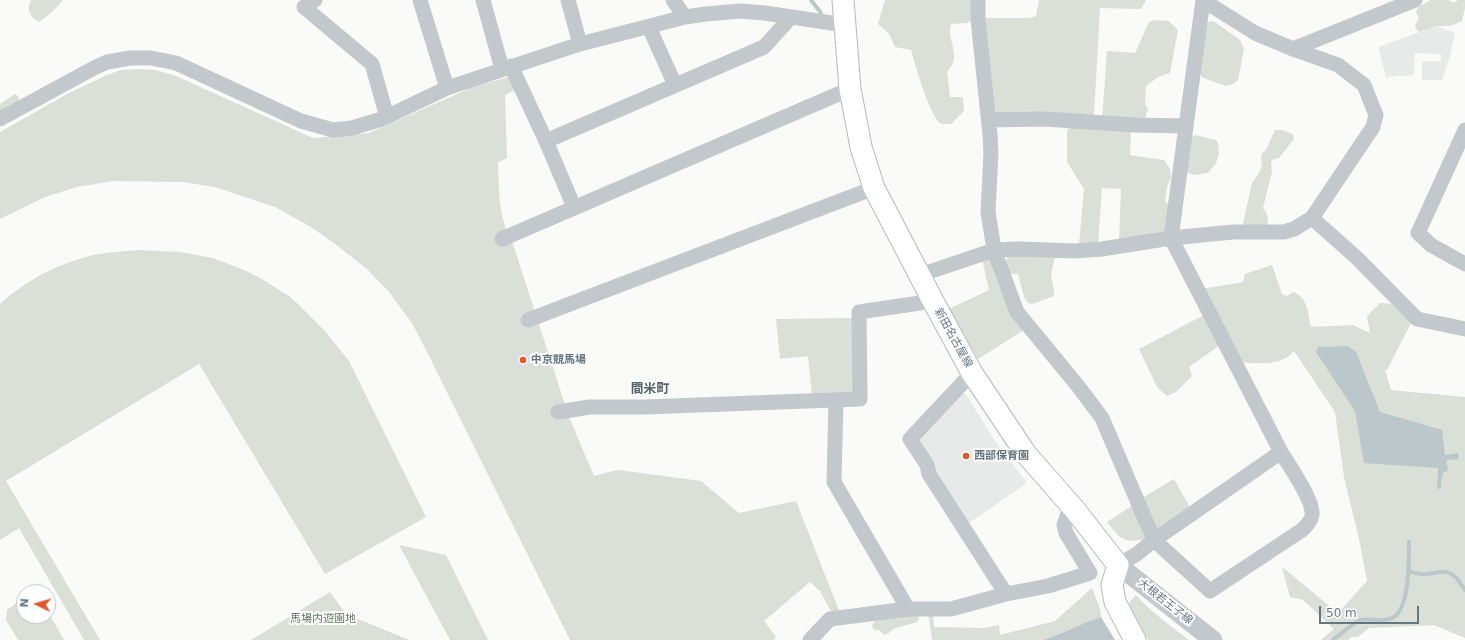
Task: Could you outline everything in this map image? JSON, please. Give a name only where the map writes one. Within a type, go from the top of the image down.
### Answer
[{"type":"main road","name":"新田名古屋線","points":[[843,0],[850,89],[861,147],[874,188],[972,373],[1026,454],[1071,505],[1118,565]]},
{"type":"main road","points":[[1118,565],[1112,585],[1115,602],[1135,640]]},
{"type":"street","points":[[315,0],[304,7],[372,64],[387,117]]},
{"type":"street","points":[[420,0],[447,88]]},
{"type":"street","points":[[483,0],[506,67],[546,141],[574,208]]},
{"type":"street","points":[[568,0],[580,44]]},
{"type":"street","points":[[673,0],[686,18]]},
{"type":"street","points":[[920,275],[994,250],[1019,248],[1076,252],[1171,238],[1233,232],[1284,232],[1294,229],[1312,218],[1374,127],[1376,115],[1364,85],[1338,65],[1293,50],[1255,33],[1205,0],[1171,238],[1281,452],[1310,502],[1312,514],[1310,522],[1302,530],[1210,590],[1154,540],[1102,418],[1078,386],[1017,312],[994,250],[988,212],[991,152],[978,19],[978,0]]},
{"type":"street","points":[[1293,50],[1415,0]]},
{"type":"street","points":[[0,119],[107,62],[130,58],[151,58],[176,63],[301,121],[334,130],[352,128],[387,117],[447,88],[506,67],[580,44],[686,18],[706,14],[740,11],[845,25]]},
{"type":"street","points":[[546,141],[764,47],[791,17]]},
{"type":"street","points":[[649,26],[675,85]]},
{"type":"street","points":[[502,239],[850,89]]},
{"type":"street","points":[[989,120],[1044,119],[1135,125],[1186,126]]},
{"type":"street","points":[[1465,130],[1418,233],[1431,245],[1465,264]]},
{"type":"street","points":[[528,320],[874,188]]},
{"type":"street","points":[[1312,218],[1357,258],[1417,319],[1465,329]]},
{"type":"street","points":[[558,412],[590,406],[645,407],[860,399],[859,312],[933,301]]},
{"type":"street","points":[[972,373],[910,439],[927,465],[929,474],[1006,594]]},
{"type":"street","points":[[836,401],[834,482],[908,609]]},
{"type":"street","points":[[1118,565],[1137,554],[1154,540],[1281,452]]},
{"type":"street","points":[[810,640],[830,619],[908,609],[951,609],[1006,594],[1048,586],[1090,573],[1066,533],[1064,525],[1071,505]]},
{"type":"street","name":"大根若王子線","points":[[1118,565],[1213,640]]},
{"type":"shaded area","points":[[1437,26],[1455,33],[1450,56],[1442,80],[1422,80],[1422,63],[1425,61],[1441,61],[1441,54],[1415,53],[1414,75],[1386,77],[1378,47]]},
{"type":"shaded area","points":[[1348,346],[1356,352],[1380,412],[1442,430],[1445,455],[1458,453],[1459,459],[1446,460],[1448,471],[1443,472],[1442,478],[1438,478],[1438,468],[1364,463],[1355,411],[1316,352],[1318,347]]},
{"type":"shaded area","name":"西部保育園","points":[[957,394],[966,394],[993,438],[1027,483],[966,525],[917,442]]},
{"type":"shaded area","points":[[1101,617],[1115,640],[1043,640],[1086,623]]},
{"type":"green space","points":[[31,0],[63,0],[52,12],[39,22],[31,16],[29,7]]},
{"type":"green space","points":[[885,0],[974,0],[972,20],[967,23],[951,24],[950,30],[954,60],[952,66],[947,72],[950,97],[963,97],[964,111],[951,124],[941,124],[936,119],[923,90],[911,50],[895,47],[889,34],[878,24]]},
{"type":"green space","points":[[1039,0],[1146,0],[1141,9],[1100,8],[1094,116],[993,114],[982,18],[1029,18],[1036,16]]},
{"type":"green space","points":[[1431,0],[1448,0],[1454,3],[1458,0],[1465,0],[1462,21],[1450,26],[1437,26],[1419,32],[1415,26],[1419,18],[1416,12],[1418,7]]},
{"type":"green space","points":[[1155,20],[1169,21],[1178,30],[1170,73],[1158,77],[1146,86],[1145,104],[1148,109],[1145,118],[1102,120],[1107,51],[1135,53],[1149,22]]},
{"type":"green space","points":[[1210,21],[1215,22],[1240,40],[1244,49],[1238,80],[1233,84],[1226,86],[1203,78],[1200,74],[1206,25]]},
{"type":"green space","points":[[121,70],[156,70],[176,76],[313,138],[369,133],[475,86],[509,77],[515,90],[505,95],[507,158],[498,162],[500,203],[504,223],[512,241],[569,417],[594,476],[618,470],[701,481],[739,513],[796,501],[840,613],[832,613],[820,591],[810,582],[764,621],[776,637],[774,640],[570,640],[412,323],[389,292],[367,269],[339,247],[311,227],[275,207],[215,187],[182,182],[112,181],[77,187],[45,197],[0,219],[0,132],[69,93],[107,75]]},
{"type":"green space","points":[[15,94],[18,96],[19,101],[0,111],[0,104]]},
{"type":"green space","points":[[1070,126],[1131,132],[1130,155],[1164,160],[1170,169],[1171,178],[1167,187],[1165,201],[1170,207],[1167,232],[1119,241],[1121,189],[1102,188],[1098,245],[1079,244],[1084,189],[1067,162],[1067,131]]},
{"type":"green space","points":[[1275,130],[1282,130],[1293,134],[1294,139],[1279,158],[1274,159],[1271,163],[1272,172],[1263,208],[1268,217],[1267,227],[1245,226],[1243,223],[1252,183],[1259,173],[1262,165],[1262,153],[1266,150]]},
{"type":"green space","points":[[1195,135],[1216,140],[1218,143],[1219,154],[1216,163],[1208,173],[1194,175],[1187,172],[1191,137]]},
{"type":"green space","points":[[139,250],[179,252],[213,258],[260,278],[289,296],[325,331],[349,361],[426,517],[325,574],[199,364],[6,481],[100,640],[84,640],[56,592],[56,584],[52,584],[19,528],[0,540],[0,304],[34,279],[59,266],[86,257],[114,252]]},
{"type":"green space","points":[[1009,255],[1055,257],[1051,275],[1054,296],[1032,304],[1028,303],[1024,297],[1018,274],[1010,274],[1006,260]]},
{"type":"green space","points":[[990,257],[1024,330],[978,359],[949,309],[989,290],[982,259]]},
{"type":"green space","points":[[1272,265],[1282,294],[1287,296],[1293,292],[1305,302],[1311,327],[1353,325],[1370,333],[1367,316],[1380,303],[1395,304],[1411,323],[1387,370],[1385,370],[1391,390],[1465,397],[1465,638],[1434,625],[1369,628],[1358,637],[1351,637],[1348,640],[1321,640],[1334,629],[1303,600],[1290,597],[1282,567],[1338,613],[1367,581],[1359,539],[1344,477],[1335,412],[1294,351],[1289,356],[1276,362],[1240,362],[1201,289],[1243,282],[1245,274]]},
{"type":"green space","points":[[1204,315],[1220,345],[1189,367],[1192,376],[1176,392],[1167,396],[1157,387],[1139,349]]},
{"type":"green space","points":[[853,318],[854,392],[812,396],[808,356],[780,359],[776,319]]},
{"type":"green space","points":[[1174,479],[1191,509],[1157,534],[1142,498]]},
{"type":"green space","points":[[1133,505],[1145,539],[1132,541],[1123,539],[1107,522]]},
{"type":"green space","points":[[399,545],[446,555],[488,640],[450,640]]},
{"type":"green space","points":[[1092,588],[1100,609],[1101,617],[1043,640],[932,640],[928,613],[933,613],[934,627],[983,628],[999,625],[1000,635],[1055,621]]},
{"type":"green space","name":"馬場内遊園地","points":[[330,592],[346,614],[409,640],[251,640]]},
{"type":"green space","points":[[1136,595],[1155,613],[1189,640],[1148,640],[1133,615],[1129,603]]},
{"type":"green space","points":[[16,603],[16,624],[55,624],[64,640],[18,640],[6,620],[7,610]]},
{"type":"green space","points":[[918,615],[919,619],[917,622],[893,629],[884,635],[879,630],[875,630],[872,627],[873,623],[880,617]]},
{"type":"waterway","points":[[811,0],[821,13]]},
{"type":"waterway","points":[[1439,487],[1440,473]]},
{"type":"waterway","points":[[1333,640],[1358,621],[1385,620],[1392,618],[1398,613],[1402,605],[1407,583],[1409,542]]},
{"type":"waterway","points":[[1409,571],[1422,574],[1439,572],[1448,573],[1453,575],[1465,590]]},
{"type":"place","name":"中京競馬場","points":[[523,360]]},
{"type":"place","name":"西部保育園","points":[[966,456]]},
{"type":"district","name":"間米町","points":[[650,390]]}]
